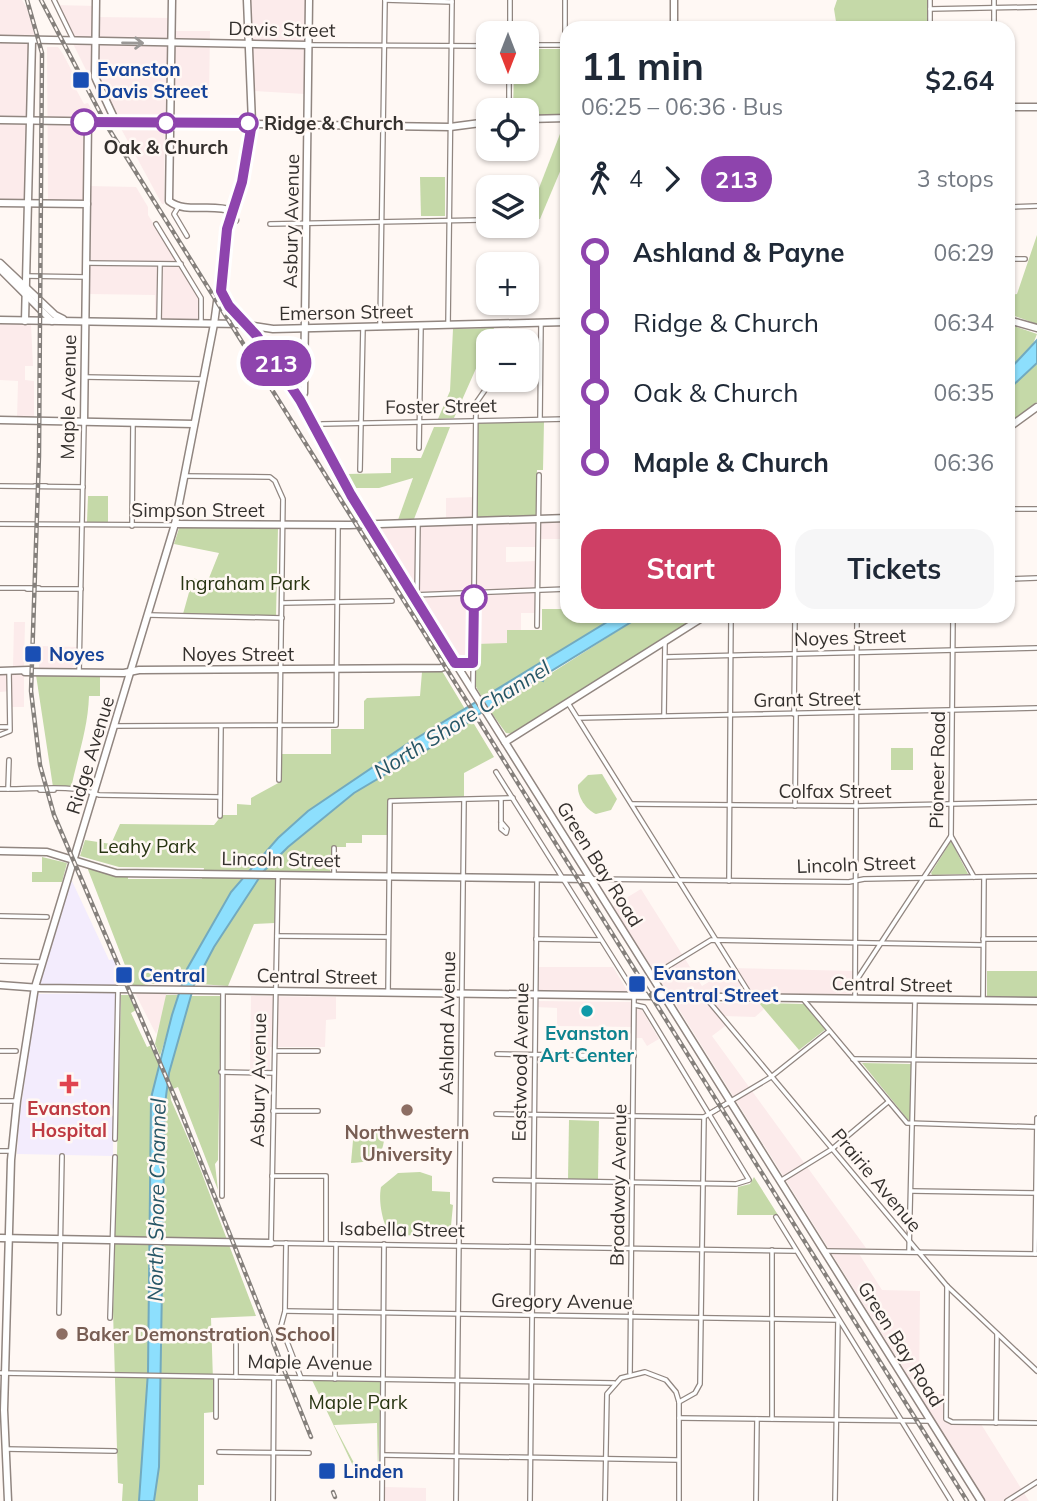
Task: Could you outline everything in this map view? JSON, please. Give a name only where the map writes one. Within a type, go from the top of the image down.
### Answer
[{"type":"street","points":[[54,0],[75,42]]},
{"type":"street","points":[[96,0],[95,78],[119,121]]},
{"type":"street","points":[[172,0],[169,199],[179,206],[221,207],[232,211]]},
{"type":"street","points":[[227,237],[235,220],[252,123],[247,0]]},
{"type":"street","name":"Asbury Avenue","points":[[300,400],[304,393],[309,0]]},
{"type":"street","points":[[380,327],[385,0],[452,1],[448,325]]},
{"type":"street","points":[[510,0],[510,21]]},
{"type":"street","points":[[565,0],[565,21]]},
{"type":"street","points":[[674,0],[674,21]]},
{"type":"street","points":[[930,0],[930,21]]},
{"type":"street","points":[[994,0],[994,21]]},
{"type":"street","points":[[930,9],[1037,7]]},
{"type":"street","name":"Davis Street","points":[[0,39],[171,44],[476,46]]},
{"type":"street","points":[[25,321],[32,41]]},
{"type":"street","points":[[539,45],[560,45]]},
{"type":"street","points":[[1015,107],[1037,107]]},
{"type":"street","points":[[539,119],[560,118]]},
{"type":"street","points":[[0,120],[450,127],[476,124]]},
{"type":"street","name":"Maple Avenue","points":[[79,672],[88,122]]},
{"type":"street","points":[[219,283],[232,211],[241,184]]},
{"type":"street","points":[[0,204],[87,204]]},
{"type":"street","points":[[179,206],[174,214],[187,236]]},
{"type":"street","points":[[1015,207],[1037,206]]},
{"type":"street","points":[[232,211],[235,220]]},
{"type":"street","points":[[271,224],[476,220]]},
{"type":"street","points":[[156,224],[201,298],[201,324]]},
{"type":"street","points":[[1015,258],[1025,259]]},
{"type":"street","points":[[0,263],[52,321]]},
{"type":"street","points":[[86,263],[181,264]]},
{"type":"street","points":[[159,323],[160,264]]},
{"type":"street","points":[[0,270],[55,316],[68,321]]},
{"type":"street","points":[[26,276],[86,277]]},
{"type":"street","name":"Ridge Avenue","points":[[8,1501],[4,1482],[5,1449],[2,1428],[3,1314],[12,1152],[35,987],[175,524],[214,324],[219,283]]},
{"type":"street","name":"Green Bay Road","points":[[219,283],[223,298],[247,326],[317,427],[368,523],[415,594],[663,997],[981,1501]]},
{"type":"street","name":"Emerson Street","points":[[0,320],[214,324],[305,329],[560,322]]},
{"type":"street","points":[[1015,322],[1037,328]]},
{"type":"street","points":[[540,419],[541,323]]},
{"type":"street","points":[[419,448],[421,326]]},
{"type":"street","points":[[360,470],[363,327]]},
{"type":"street","points":[[84,376],[203,379]]},
{"type":"street","points":[[475,694],[473,663],[476,421],[478,399],[483,392]]},
{"type":"street","points":[[1015,423],[1037,407]]},
{"type":"street","name":"Foster Street","points":[[317,427],[560,419]]},
{"type":"street","points":[[0,420],[194,424]]},
{"type":"street","points":[[132,526],[133,423]]},
{"type":"street","points":[[537,626],[539,475]]},
{"type":"street","points":[[184,476],[272,479],[283,499],[279,780]]},
{"type":"street","points":[[0,486],[83,487]]},
{"type":"street","points":[[1015,509],[1037,509]]},
{"type":"street","name":"Simpson Street","points":[[0,524],[283,525],[560,518]]},
{"type":"street","points":[[418,522],[415,594],[560,589]]},
{"type":"street","points":[[115,726],[336,725],[338,524]]},
{"type":"street","points":[[1015,579],[1037,578]]},
{"type":"street","points":[[0,589],[81,589]]},
{"type":"street","points":[[282,603],[392,601]]},
{"type":"street","points":[[149,615],[282,618]]},
{"type":"street","points":[[505,742],[694,623]]},
{"type":"street","points":[[729,881],[731,623]]},
{"type":"street","points":[[795,623],[795,806]]},
{"type":"street","points":[[855,999],[857,623]]},
{"type":"street","name":"Pioneer Road","points":[[856,981],[951,836],[953,623]]},
{"type":"street","points":[[664,716],[665,641]]},
{"type":"street","name":"Noyes Street","points":[[664,657],[1037,648]]},
{"type":"street","name":"Noyes Street","points":[[0,671],[281,671],[436,667],[473,663]]},
{"type":"street","points":[[0,735],[9,733],[9,671]]},
{"type":"street","points":[[568,703],[752,998]]},
{"type":"street","name":"Grant Street","points":[[578,718],[1037,708]]},
{"type":"street","points":[[220,816],[221,726]]},
{"type":"street","points":[[0,727],[8,727]]},
{"type":"street","points":[[8,789],[9,760]]},
{"type":"street","points":[[496,772],[634,997]]},
{"type":"street","points":[[0,789],[220,797]]},
{"type":"street","points":[[388,993],[391,800],[513,798]]},
{"type":"street","name":"Ashland Avenue","points":[[456,1501],[464,800]]},
{"type":"street","points":[[501,800],[501,822]]},
{"type":"street","name":"Colfax Street","points":[[632,804],[855,807],[1037,802]]},
{"type":"street","points":[[951,836],[974,877]]},
{"type":"street","points":[[334,848],[334,876]]},
{"type":"street","name":"Lincoln Street","points":[[0,851],[44,852],[117,873],[729,881],[1037,876]]},
{"type":"street","name":"Asbury Avenue","points":[[271,1243],[277,936],[274,875]]},
{"type":"street","points":[[983,1000],[984,877]]},
{"type":"street","name":"Eastwood Avenue","points":[[530,1501],[537,879]]},
{"type":"street","points":[[0,916],[47,917]]},
{"type":"street","points":[[277,936],[388,937]]},
{"type":"street","points":[[536,939],[601,940]]},
{"type":"street","points":[[651,977],[716,940],[880,944],[1037,939]]},
{"type":"street","points":[[0,961],[43,962]]},
{"type":"street","name":"Central Street","points":[[0,985],[199,991],[1037,1001]]},
{"type":"street","points":[[115,1139],[118,989]]},
{"type":"street","points":[[222,1196],[223,991]]},
{"type":"street","name":"Broadway Avenue","points":[[630,1373],[634,997]]},
{"type":"street","name":"Prairie Avenue","points":[[706,998],[947,1286],[1037,1371]]},
{"type":"street","points":[[803,999],[907,1124],[1037,1127]]},
{"type":"street","points":[[909,1252],[915,1000]]},
{"type":"street","points":[[495,1181],[745,1184],[750,1181],[644,1007],[635,1005]]},
{"type":"street","points":[[496,1114],[704,1117],[771,1077],[829,1031]]},
{"type":"street","points":[[0,1051],[16,1051]]},
{"type":"street","points":[[275,1051],[318,1051]]},
{"type":"street","points":[[497,1054],[635,1056]]},
{"type":"street","points":[[853,1059],[1037,1061]]},
{"type":"street","points":[[222,1072],[274,1073]]},
{"type":"street","points":[[0,1101],[17,1101]]},
{"type":"street","points":[[780,1181],[832,1149],[888,1102]]},
{"type":"street","points":[[273,1111],[318,1111]]},
{"type":"street","points":[[679,1402],[695,1393],[699,1384],[704,1117]]},
{"type":"street","points":[[823,1251],[1036,1254],[1037,1118]]},
{"type":"street","points":[[0,1151],[12,1152]]},
{"type":"street","points":[[59,1313],[62,1156]]},
{"type":"street","points":[[110,1318],[115,1157]]},
{"type":"street","points":[[272,1176],[326,1177],[326,1244]]},
{"type":"street","points":[[912,1191],[1037,1193]]},
{"type":"street","points":[[776,1217],[951,1501]]},
{"type":"street","name":"Isabella Street","points":[[0,1238],[795,1251]]},
{"type":"street","points":[[286,1243],[285,1311],[282,1329],[301,1378]]},
{"type":"street","points":[[335,1379],[336,1244]]},
{"type":"street","points":[[382,1501],[384,1244]]},
{"type":"street","points":[[772,1250],[772,1419]]},
{"type":"street","points":[[947,1286],[948,1420],[1037,1423]]},
{"type":"street","name":"Gregory Avenue","points":[[285,1311],[838,1320]]},
{"type":"street","points":[[835,1501],[838,1320]]},
{"type":"street","points":[[996,1423],[997,1334]]},
{"type":"street","points":[[236,1341],[236,1377]]},
{"type":"street","points":[[605,1501],[607,1394],[614,1383],[630,1373],[645,1372],[659,1376],[673,1388],[679,1402],[679,1501]]},
{"type":"street","name":"Maple Avenue","points":[[2,1373],[614,1383]]},
{"type":"street","points":[[216,1377],[216,1417]]},
{"type":"street","points":[[273,1501],[274,1378]]},
{"type":"street","points":[[679,1416],[931,1421]]},
{"type":"street","points":[[757,1419],[757,1501]]},
{"type":"street","points":[[5,1449],[115,1451]]},
{"type":"street","points":[[219,1452],[309,1453]]},
{"type":"street","points":[[383,1455],[679,1460]]},
{"type":"street","points":[[1007,1501],[1037,1482]]},
{"type":"shaded area","points":[[0,0],[22,0],[32,16],[35,35],[26,202],[0,202]]},
{"type":"shaded area","points":[[250,0],[306,0],[305,94],[254,91]]},
{"type":"shaded area","points":[[54,5],[97,6],[97,17],[172,18],[172,31],[210,31],[209,97],[171,96],[171,119],[119,118],[100,83],[98,73],[88,74]]},
{"type":"shaded area","points":[[47,47],[58,47],[63,54],[76,79],[72,82],[84,104],[88,103],[95,116],[90,118],[88,186],[136,187],[148,207],[148,215],[200,298],[200,320],[155,319],[155,295],[89,294],[91,202],[48,201]]},
{"type":"shaded area","points":[[119,125],[165,125],[164,204],[162,204]]},
{"type":"shaded area","points":[[0,324],[31,324],[33,366],[25,366],[25,380],[34,381],[34,418],[17,419],[18,381],[0,380]]},
{"type":"shaded area","points":[[475,497],[475,521],[560,518],[560,539],[538,539],[538,547],[506,547],[506,562],[538,561],[537,613],[521,613],[521,630],[507,631],[507,643],[476,662],[455,663],[368,523],[446,521],[446,498]]},
{"type":"shaded area","points":[[14,622],[25,622],[24,668],[13,668]]},
{"type":"shaded area","points":[[39,646],[78,647],[77,668],[39,668]]},
{"type":"shaded area","points":[[0,674],[24,675],[24,707],[11,707],[11,691],[0,692]]},
{"type":"shaded area","points":[[71,879],[109,960],[114,959],[125,986],[39,984]]},
{"type":"shaded area","points":[[641,889],[702,986],[732,968],[854,971],[854,996],[668,994],[613,906]]},
{"type":"shaded area","points":[[534,967],[613,967],[628,992],[534,990]]},
{"type":"shaded area","name":"Evanston Hospital","points":[[115,993],[113,1156],[17,1154],[19,1121],[37,994]]},
{"type":"shaded area","points":[[135,993],[166,994],[166,1005],[156,1034]]},
{"type":"shaded area","points":[[251,996],[336,997],[336,1019],[326,1020],[325,1047],[270,1047],[270,1072],[250,1072]]},
{"type":"shaded area","points":[[535,1001],[633,1002],[633,1007],[640,1007],[659,1039],[647,1046],[642,1038],[635,1038],[635,1027],[557,1026],[557,1008],[535,1007]]},
{"type":"shaded area","points":[[675,1003],[759,1003],[764,1009],[755,1017],[723,1016],[728,1024],[712,1036],[866,1248],[856,1249],[882,1290],[920,1291],[919,1393]]},
{"type":"shaded area","points":[[922,1394],[944,1394],[944,1417],[948,1423],[981,1424],[1029,1501],[985,1501],[923,1401]]},
{"type":"shaded area","points":[[385,1487],[426,1488],[426,1501],[385,1501]]},
{"type":"green space","points":[[837,0],[927,0],[927,21],[836,21],[834,9]]},
{"type":"green space","points":[[539,49],[560,49],[560,115],[539,116],[539,98],[513,98],[514,84],[539,84]]},
{"type":"green space","points":[[560,134],[560,172],[540,219],[539,188]]},
{"type":"green space","points":[[420,177],[445,177],[445,216],[421,216]]},
{"type":"green space","points":[[1037,235],[1037,324],[1015,316],[1017,294]]},
{"type":"green space","points":[[1015,326],[1037,334],[1031,349],[1015,364]]},
{"type":"green space","points":[[494,328],[476,329],[476,368],[454,418],[438,419],[450,391],[453,329]]},
{"type":"green space","points":[[1037,363],[1037,402],[1015,419],[1015,383]]},
{"type":"green space","points":[[544,421],[543,470],[537,470],[536,517],[477,518],[478,423]]},
{"type":"green space","points":[[434,427],[450,427],[414,519],[398,520],[413,478],[379,488],[354,488],[347,474],[391,473],[391,458],[421,458]]},
{"type":"green space","points":[[88,496],[108,496],[108,523],[87,522]]},
{"type":"green space","name":"Ingraham Park","points":[[180,525],[278,528],[276,616],[183,614],[193,578],[207,583],[219,553],[174,544]]},
{"type":"green space","points":[[542,609],[560,609],[560,623],[606,623],[483,699],[475,685],[476,644],[507,643],[507,630],[542,630]]},
{"type":"green space","points":[[630,623],[688,623],[514,734],[506,733],[488,708],[542,679]]},
{"type":"green space","name":"Leahy Park","points":[[442,671],[494,757],[464,773],[464,798],[390,798],[388,835],[362,835],[362,843],[346,843],[346,847],[332,847],[330,874],[276,873],[275,923],[254,924],[228,986],[170,982],[133,986],[87,867],[128,876],[128,879],[202,879],[204,868],[119,867],[80,856],[85,840],[111,844],[120,824],[214,825],[222,815],[237,815],[237,804],[251,805],[251,798],[282,781],[282,754],[331,754],[331,729],[364,729],[364,701],[367,698],[420,696],[422,672]]},
{"type":"green space","points":[[36,675],[100,675],[100,696],[89,696],[85,730],[71,788],[53,787]]},
{"type":"green space","points":[[891,748],[913,748],[913,770],[891,770]]},
{"type":"green space","points":[[602,774],[617,799],[611,810],[596,814],[583,802],[578,785],[588,775]]},
{"type":"green space","points":[[951,841],[968,874],[932,875],[931,873]]},
{"type":"green space","points":[[42,857],[67,863],[62,882],[32,882],[32,872],[42,872]]},
{"type":"green space","points":[[987,971],[1037,971],[1037,998],[987,997]]},
{"type":"green space","points":[[121,995],[129,995],[136,1010],[131,1013],[147,1047],[152,1045],[167,1082],[190,996],[221,996],[218,1160],[215,1164],[218,1190],[178,1087],[170,1090],[171,1100],[193,1150],[256,1316],[211,1318],[214,1412],[204,1413],[204,1485],[198,1485],[198,1501],[122,1501],[123,1484],[118,1483],[113,1311]]},
{"type":"green space","points":[[166,995],[179,995],[160,1056],[155,1044]]},
{"type":"green space","points":[[759,1003],[804,1004],[826,1029],[799,1050]]},
{"type":"green space","points":[[862,1063],[912,1064],[911,1121],[909,1121]]},
{"type":"green space","points":[[569,1120],[599,1121],[598,1179],[568,1179]]},
{"type":"green space","points":[[354,1129],[385,1129],[383,1146],[378,1156],[368,1161],[351,1163]]},
{"type":"green space","points":[[420,1172],[432,1176],[432,1191],[450,1192],[450,1204],[453,1205],[450,1236],[390,1235],[387,1230],[381,1206],[381,1187],[398,1173]]},
{"type":"green space","points":[[754,1177],[778,1215],[737,1215],[738,1187],[750,1184]]},
{"type":"green space","name":"Maple Park","points":[[312,1380],[381,1382],[378,1476],[377,1423],[334,1425],[363,1480],[354,1468]]},
{"type":"water","points":[[1037,340],[1037,363],[1015,383],[1015,364]]},
{"type":"water","name":"North Shore Channel","points":[[606,623],[630,623],[545,675],[543,681],[538,679],[471,719],[460,730],[354,793],[288,847],[263,872],[214,947],[194,985],[169,1073],[165,1104],[159,1467],[154,1501],[139,1501],[148,1372],[151,1098],[187,969],[231,892],[278,838],[308,811],[407,744]]},
{"type":"railway","points":[[27,0],[42,53],[39,456],[31,691],[40,765],[54,815],[178,1105],[311,1437]]},
{"type":"railway","points":[[41,0],[107,126],[967,1501]]},
{"type":"railway","points":[[333,1492],[335,1497]]},
{"type":"bus line","name":"213","points":[[84,122],[116,120],[252,123],[242,182],[227,229],[222,259],[219,283],[223,298],[257,336],[296,393],[324,441],[345,486],[455,663],[473,663],[474,598]]},
{"type":"place","name":"Evanston Davis Street","points":[[81,80]]},
{"type":"place","name":"Oak & Church","points":[[166,123]]},
{"type":"place","name":"Ridge & Church","points":[[248,123]]},
{"type":"place","name":"Noyes","points":[[33,654]]},
{"type":"place","name":"Central","points":[[124,975]]},
{"type":"place","name":"Evanston Central Street","points":[[637,984]]},
{"type":"place","name":"Evanston Art Center","points":[[587,1011]]},
{"type":"place","name":"Evanston Hospital","points":[[69,1084]]},
{"type":"place","name":"Northwestern University","points":[[407,1110]]},
{"type":"place","name":"Baker Demonstration School","points":[[62,1334]]},
{"type":"place","name":"Linden","points":[[327,1471]]}]
